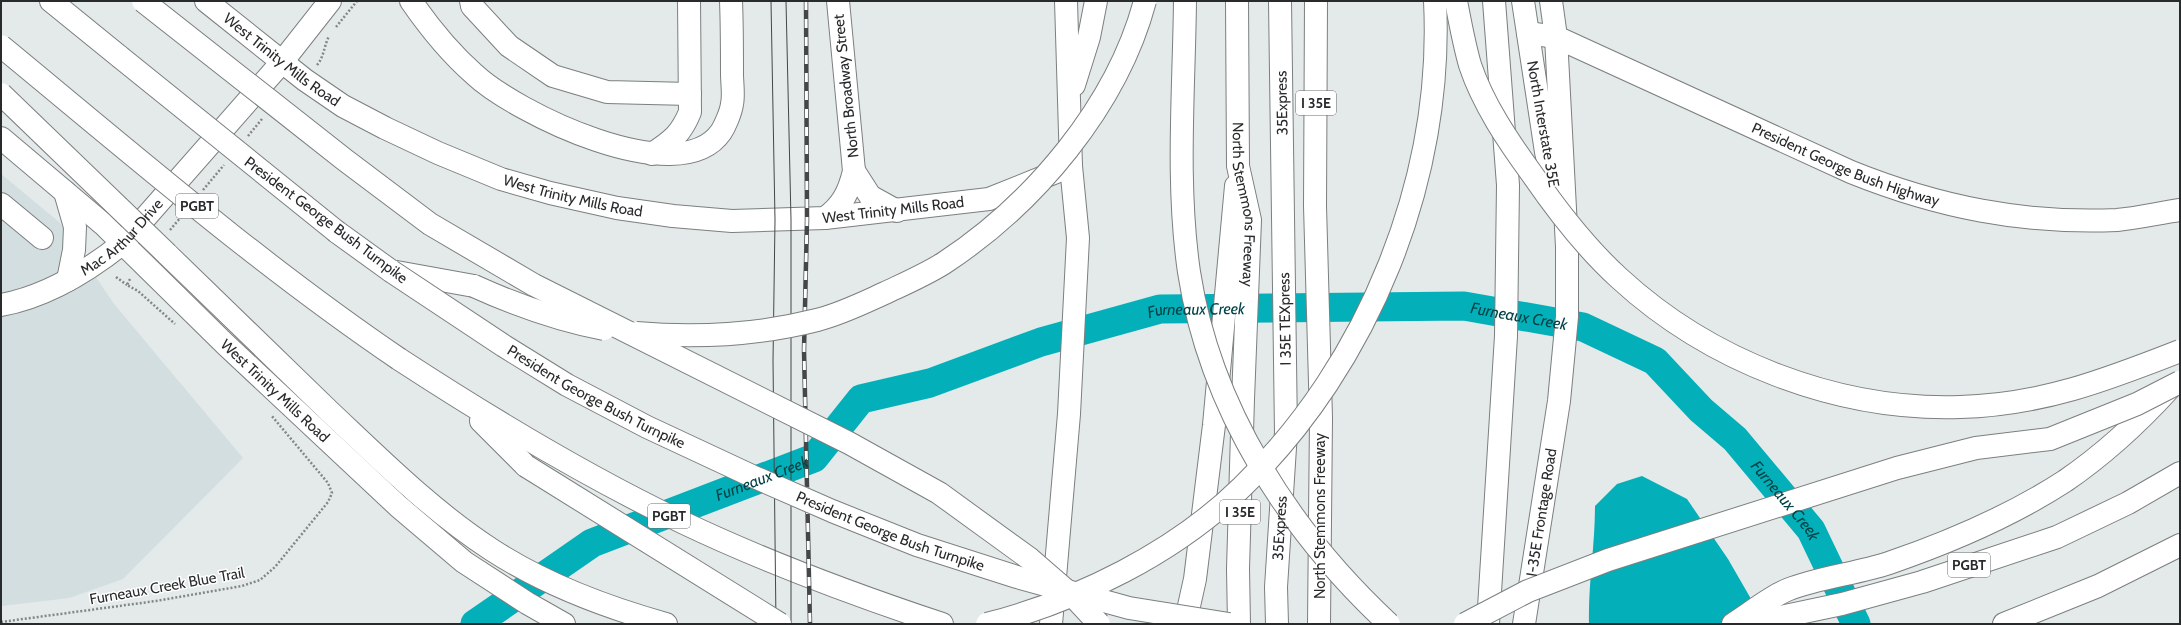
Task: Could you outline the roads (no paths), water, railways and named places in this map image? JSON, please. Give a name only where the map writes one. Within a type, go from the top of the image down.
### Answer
[{"type":"main road","name":"President George Bush Turnpike","points":[[51,1],[337,232],[391,271],[504,346],[567,385],[646,427],[832,511],[917,545],[1017,577],[1128,608],[1229,624]]},
{"type":"main road","points":[[143,1],[350,164],[430,224],[534,285],[849,443],[939,493],[1030,559],[1075,598],[1099,624]]},
{"type":"main road","name":"West Trinity Mills Road","points":[[206,1],[282,62],[343,106],[438,153],[501,179],[550,193],[617,208],[673,216],[732,221],[825,218],[897,211],[989,199],[1071,166]]},
{"type":"main road","points":[[411,1],[427,25],[474,75],[524,109],[579,135],[619,147],[652,154],[681,154],[703,148],[721,132],[732,104],[732,1]]},
{"type":"main road","points":[[471,1],[472,6],[508,46],[553,76],[608,92],[690,94]]},
{"type":"main road","points":[[652,154],[671,142],[684,127],[690,112],[689,1]]},
{"type":"main road","name":"North Broadway Street","points":[[825,218],[842,203],[848,192],[854,171],[838,1]]},
{"type":"main road","points":[[1051,624],[1069,414],[1078,238],[1071,166],[1066,1]]},
{"type":"main road","points":[[1069,98],[1089,37],[1096,1]]},
{"type":"main road","points":[[391,271],[474,286],[518,306],[563,321],[612,330],[666,335],[698,336],[742,333],[818,320],[850,309],[942,264],[974,242],[1014,208],[1047,175],[1073,143],[1103,97],[1119,68],[1139,23],[1145,1]]},
{"type":"main road","points":[[1185,1],[1184,210],[1189,272],[1198,316],[1209,352],[1237,420],[1286,506],[1300,527],[1340,575],[1390,624]]},
{"type":"main road","name":"North Stemmons Freeway","points":[[1238,1],[1238,166],[1241,222],[1243,399],[1238,569],[1239,624]]},
{"type":"main road","name":"35Express","points":[[1280,1],[1284,206]]},
{"type":"main road","name":"North Stemmons Freeway","points":[[1316,1],[1315,206],[1321,418],[1319,624]]},
{"type":"main road","points":[[987,624],[1036,609],[1090,588],[1171,543],[1214,512],[1242,488],[1308,413],[1340,365],[1368,313],[1400,238],[1413,193],[1425,140],[1432,95],[1437,34],[1435,1]]},
{"type":"main road","points":[[1456,1],[1471,65],[1483,94],[1523,162],[1569,226],[1614,273],[1643,298],[1686,330],[1724,352],[1772,373],[1844,395],[1925,407],[1961,407],[2026,400],[2087,387],[2180,351]]},
{"type":"main road","points":[[1488,624],[1506,336],[1508,217],[1508,185],[1494,1]]},
{"type":"main road","name":"North Interstate 35E","points":[[1523,1],[1546,152],[1567,247]]},
{"type":"main road","name":"North Interstate 35E","points":[[1551,1],[1556,37],[1567,247],[1567,317],[1559,401]]},
{"type":"main road","name":"Mac Arthur Drive","points":[[1,305],[22,302],[68,280],[103,259],[123,242],[282,62],[323,3]]},
{"type":"main road","name":"President George Bush Highway","points":[[1528,33],[1556,37],[1851,172],[1897,191],[1919,197],[1979,211],[2026,218],[2119,220],[2180,210]]},
{"type":"main road","name":"PGBT","points":[[1,46],[286,278],[346,323],[456,396],[579,469],[685,524],[828,584],[942,624]]},
{"type":"main road","points":[[1,94],[380,459],[456,526],[505,558],[572,594],[618,611],[666,624]]},
{"type":"main road","name":"West Trinity Mills Road","points":[[1,138],[123,242],[225,344],[398,506],[464,562],[527,603],[564,624]]},
{"type":"main road","name":"North Broadway Street","points":[[854,171],[870,196],[897,211]]},
{"type":"main road","points":[[65,192],[75,227],[74,250],[68,280]]},
{"type":"main road","points":[[1,204],[42,238]]},
{"type":"main road","name":"I 35E TEXpress","points":[[1284,206],[1286,432]]},
{"type":"main road","points":[[1185,624],[1195,579],[1241,222]]},
{"type":"main road","points":[[1465,624],[1528,591],[1608,560],[1897,468],[1976,448],[2050,439],[2103,419],[2176,382]]},
{"type":"main road","points":[[1733,624],[1786,590],[1888,563],[1961,535],[2010,512],[2065,481],[2103,452],[2138,422],[2176,382]]},
{"type":"main road","points":[[456,396],[526,466],[780,624]]},
{"type":"main road","name":"I-35E Frontage Road","points":[[1524,624],[1559,401]]},
{"type":"main road","name":"35Express","points":[[1276,624],[1276,587],[1286,432]]},
{"type":"main road","name":"PGBT","points":[[1747,624],[1842,604],[1922,582],[2057,537],[2128,503],[2180,473]]},
{"type":"main road","points":[[2004,624],[2098,586],[2180,545]]},
{"type":"water","points":[[1642,476],[1687,499],[1728,559],[1764,624],[1589,624],[1595,506],[1617,484]]},
{"type":"waterway","name":"Furneaux Creek","points":[[475,624],[592,543],[814,458],[861,399],[930,383],[1041,342],[1160,309],[1464,306],[1583,327],[1655,361],[1701,410],[1735,439],[1811,530],[1856,624]]},
{"type":"tram line","points":[[771,1],[775,220],[773,361],[776,624]]},
{"type":"tram line","points":[[786,1],[791,220],[791,624]]},
{"type":"railway","points":[[806,1],[807,220],[804,350],[810,624]]}]
